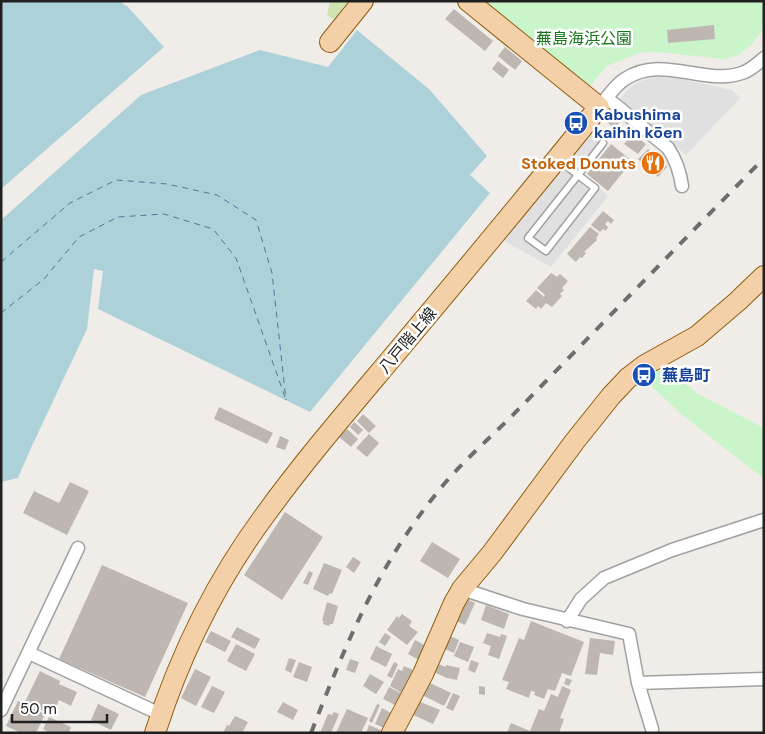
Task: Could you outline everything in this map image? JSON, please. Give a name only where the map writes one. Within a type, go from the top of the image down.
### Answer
[{"type":"main road","points":[[330,42],[363,1]]},
{"type":"main road","points":[[468,1],[603,103]]},
{"type":"main road","name":"八戸階上線","points":[[159,727],[188,644],[212,599],[264,517],[368,386],[603,103]]},
{"type":"main road","points":[[392,733],[423,674],[462,589],[492,553],[575,441],[611,396],[628,378],[650,362],[696,336],[738,301],[764,276]]},
{"type":"street","points":[[682,186],[680,172],[668,148],[603,103],[623,80],[642,70],[657,68],[675,69],[717,76],[729,76],[742,73],[754,67],[764,58]]},
{"type":"street","points":[[567,620],[581,599],[604,578],[672,550],[764,520]]},
{"type":"street","points":[[1,710],[78,548]]},
{"type":"street","points":[[462,589],[523,609],[629,634],[638,684],[652,729]]},
{"type":"street","points":[[29,653],[159,727]]},
{"type":"street","points":[[638,684],[764,679]]},
{"type":"lane","points":[[557,158],[578,175],[595,188],[546,251],[528,238],[578,175],[603,143]]},
{"type":"green space","points":[[330,1],[348,1],[334,20],[327,15]]},
{"type":"green space","name":"蕪島海浜公園","points":[[483,1],[764,1],[764,29],[752,44],[737,56],[723,59],[668,53],[639,53],[607,66],[588,88]]},
{"type":"green space","points":[[661,362],[698,394],[764,428],[764,479],[682,415],[642,377]]},
{"type":"shaded area","points":[[658,77],[674,78],[732,90],[740,98],[686,155],[619,100],[631,86],[643,80]]},
{"type":"shaded area","points":[[594,132],[608,143],[583,175],[608,196],[551,267],[501,239]]},
{"type":"water","points":[[1,1],[119,1],[128,7],[164,47],[1,189]]},
{"type":"water","points":[[357,30],[429,89],[487,156],[470,175],[490,193],[310,412],[98,309],[103,271],[94,269],[87,329],[18,478],[1,482],[1,220],[141,95],[260,50],[328,67]]},
{"type":"building","points":[[454,9],[493,41],[485,51],[445,19]]},
{"type":"building","points":[[714,25],[715,39],[668,43],[667,30]]},
{"type":"building","points":[[505,47],[522,61],[515,70],[498,56]]},
{"type":"building","points":[[498,61],[509,70],[503,78],[492,69]]},
{"type":"building","points":[[614,116],[620,122],[615,129],[608,123]]},
{"type":"building","points":[[632,134],[646,144],[638,154],[624,144]]},
{"type":"building","points":[[611,144],[632,161],[608,191],[587,174]]},
{"type":"building","name":"Stoked Donuts","points":[[648,149],[667,167],[658,177],[638,159]]},
{"type":"building","points":[[603,211],[614,220],[611,224],[608,221],[605,224],[608,227],[606,231],[603,229],[600,232],[591,225]]},
{"type":"building","points":[[590,227],[599,234],[596,238],[597,240],[584,252],[586,253],[582,258],[580,257],[576,262],[567,254]]},
{"type":"building","points":[[551,273],[557,277],[560,274],[568,281],[562,288],[564,290],[560,294],[562,296],[552,307],[546,303],[541,309],[538,306],[536,309],[526,301],[536,290],[544,297],[545,295],[537,288]]},
{"type":"building","points":[[219,407],[273,433],[267,444],[214,419]]},
{"type":"building","points":[[363,414],[376,426],[369,433],[357,421]]},
{"type":"building","points":[[354,422],[363,430],[358,435],[350,427]]},
{"type":"building","points":[[347,429],[358,439],[351,447],[339,437]]},
{"type":"building","points":[[369,434],[379,443],[367,457],[356,448]]},
{"type":"building","points":[[280,436],[289,440],[285,450],[276,447]]},
{"type":"building","points":[[70,482],[89,491],[67,535],[23,513],[34,491],[59,503]]},
{"type":"building","points":[[285,512],[323,537],[282,600],[244,575]]},
{"type":"building","points":[[432,542],[460,559],[448,578],[420,561]]},
{"type":"building","points":[[353,557],[361,562],[354,573],[346,567]]},
{"type":"building","points":[[324,563],[342,570],[332,594],[330,593],[328,596],[313,589]]},
{"type":"building","points":[[102,565],[188,603],[145,697],[59,659]]},
{"type":"building","points":[[309,571],[313,573],[308,585],[303,583]]},
{"type":"building","points":[[465,598],[475,603],[465,625],[454,620]]},
{"type":"building","points":[[327,602],[338,606],[333,624],[329,626],[323,624],[324,621],[322,621]]},
{"type":"building","points":[[486,605],[509,614],[504,629],[481,620]]},
{"type":"building","points":[[402,614],[412,621],[409,626],[418,632],[407,645],[387,630],[397,616],[399,618]]},
{"type":"building","points":[[531,621],[584,642],[571,676],[562,673],[555,691],[548,689],[544,699],[534,695],[535,692],[531,691],[529,698],[506,689],[509,682],[502,680],[519,638],[524,640]]},
{"type":"building","points":[[237,627],[260,639],[255,649],[231,637]]},
{"type":"building","points":[[211,631],[231,641],[225,652],[205,642]]},
{"type":"building","points":[[385,633],[391,637],[385,646],[379,642]]},
{"type":"building","points":[[487,633],[500,637],[501,634],[507,636],[499,659],[488,655],[491,646],[483,643]]},
{"type":"building","points":[[450,636],[459,640],[454,653],[445,649]]},
{"type":"building","points":[[590,638],[615,641],[613,655],[600,653],[597,675],[585,674]]},
{"type":"building","points":[[415,640],[426,646],[419,660],[408,654]]},
{"type":"building","points":[[460,642],[474,647],[468,662],[454,656]]},
{"type":"building","points":[[236,644],[255,654],[246,671],[227,661]]},
{"type":"building","points":[[376,646],[392,654],[386,667],[370,659]]},
{"type":"building","points":[[289,658],[296,660],[291,673],[285,670]]},
{"type":"building","points":[[350,659],[359,662],[355,673],[346,670]]},
{"type":"building","points":[[471,660],[479,663],[475,673],[468,670]]},
{"type":"building","points":[[299,662],[312,667],[307,682],[293,677]]},
{"type":"building","points":[[394,662],[398,664],[392,678],[387,676]]},
{"type":"building","points":[[438,664],[446,667],[446,665],[460,668],[457,680],[434,672]]},
{"type":"building","points":[[404,666],[413,670],[402,693],[390,686],[398,669],[402,671]]},
{"type":"building","points":[[195,669],[211,677],[196,706],[181,698]]},
{"type":"building","points":[[40,671],[60,681],[59,684],[77,692],[71,706],[59,700],[54,712],[47,709],[45,712],[25,702]]},
{"type":"building","points":[[370,674],[384,682],[376,694],[363,686]]},
{"type":"building","points":[[566,678],[572,680],[569,686],[564,684]]},
{"type":"building","points":[[428,682],[451,693],[444,706],[422,695]]},
{"type":"building","points":[[212,686],[225,692],[214,713],[201,707]]},
{"type":"building","points":[[479,686],[485,687],[485,695],[479,694]]},
{"type":"building","points":[[562,686],[571,690],[560,718],[564,719],[559,733],[507,733],[511,723],[530,731],[539,709],[544,711],[551,694],[558,697]]},
{"type":"building","points":[[389,687],[403,694],[397,706],[383,699]]},
{"type":"building","points":[[453,693],[460,696],[453,711],[446,708]]},
{"type":"building","points":[[18,701],[45,714],[36,733],[21,733],[6,726]]},
{"type":"building","points":[[418,701],[440,710],[433,724],[411,714]]},
{"type":"building","points":[[283,702],[298,710],[293,720],[277,712]]},
{"type":"building","points":[[98,704],[119,714],[111,730],[91,720]]},
{"type":"building","points":[[377,704],[380,705],[372,723],[369,721]]},
{"type":"building","points":[[382,708],[391,713],[384,728],[375,724]]},
{"type":"building","points":[[347,709],[368,718],[361,733],[336,733]]},
{"type":"building","points":[[334,712],[339,714],[331,733],[320,733],[328,714],[332,715]]},
{"type":"building","points":[[235,716],[248,722],[242,733],[223,733],[227,725],[229,726]]},
{"type":"building","points":[[49,717],[71,727],[69,733],[50,733],[43,729]]},
{"type":"building","points":[[369,725],[383,731],[382,733],[366,733]]},
{"type":"ferry route","points":[[1,262],[70,203],[116,180],[167,184],[217,195],[256,220],[272,273],[286,400]]},
{"type":"ferry route","points":[[1,313],[44,279],[79,237],[118,217],[164,214],[213,229],[236,258],[285,397]]},
{"type":"railway","points":[[311,733],[350,638],[379,579],[396,550],[436,494],[461,465],[508,420],[764,158]]},
{"type":"place","name":"Kabushima kaihin kōen","points":[[576,123]]},
{"type":"place","name":"Stoked Donuts","points":[[653,163]]},
{"type":"place","name":"蕪島町","points":[[644,375]]}]
